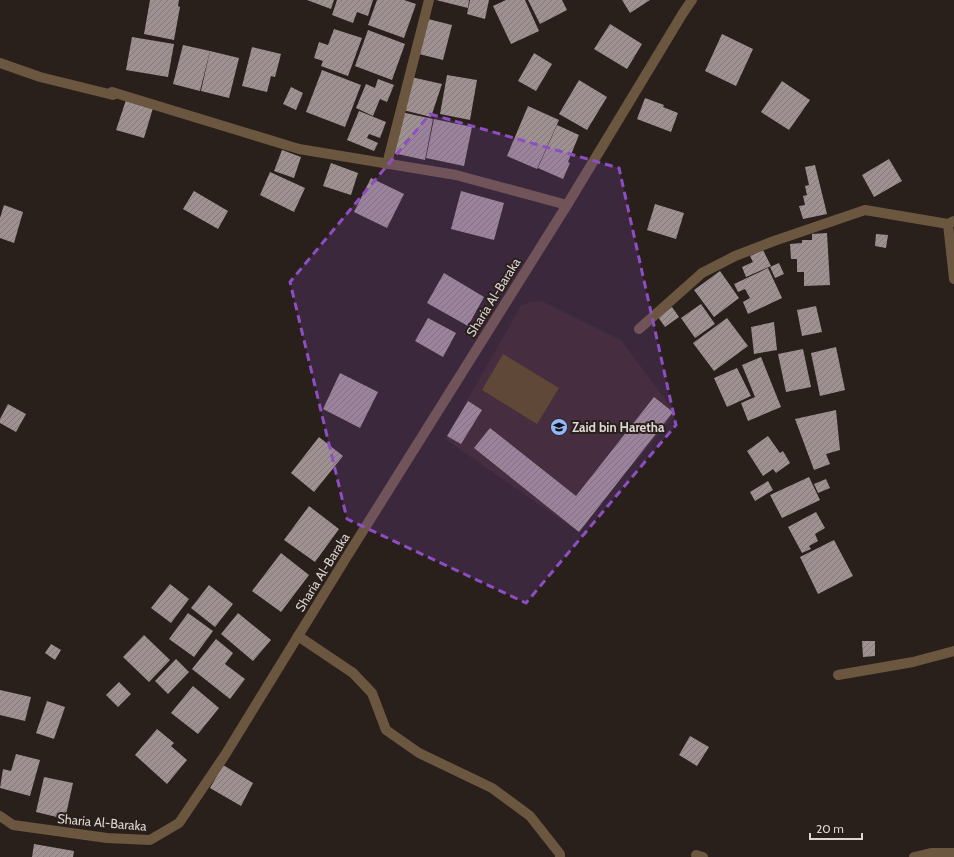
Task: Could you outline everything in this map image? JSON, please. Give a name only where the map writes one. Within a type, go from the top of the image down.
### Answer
[{"type":"street","points":[[387,164],[429,0]]},
{"type":"street","name":"Sharia Al-Baraka","points":[[0,816],[13,825],[107,838],[150,840],[179,823],[225,755],[567,205],[584,174],[678,20],[692,0]]},
{"type":"street","points":[[0,63],[40,78],[113,95],[112,92],[300,149],[456,175],[567,205]]},
{"type":"street","points":[[639,329],[702,273],[735,256],[774,240],[865,210],[951,223],[954,279]]},
{"type":"street","points":[[298,636],[353,673],[372,693],[386,730],[419,753],[492,788],[530,816],[560,854],[560,857]]},
{"type":"street","points":[[838,675],[912,662],[954,651]]},
{"type":"street","points":[[914,857],[931,853],[954,853]]},
{"type":"highlighted area","points":[[430,114],[619,168],[676,425],[526,603],[347,519],[290,282]]},
{"type":"shaded area","name":"Zaid bin Haretha","points":[[541,301],[621,340],[676,414],[577,531],[445,439],[521,306],[530,302]]},
{"type":"shaded area","points":[[503,354],[559,388],[537,424],[482,390]]},
{"type":"building","points":[[150,0],[179,0],[178,6],[180,7],[174,40],[144,34]]},
{"type":"building","points":[[307,0],[334,0],[331,9]]},
{"type":"building","points":[[337,0],[373,0],[368,16],[357,12],[353,23],[332,15]]},
{"type":"building","points":[[377,0],[404,0],[416,4],[404,38],[368,25]]},
{"type":"building","points":[[436,0],[469,0],[468,8]]},
{"type":"building","points":[[470,0],[489,0],[485,19],[467,14]]},
{"type":"building","points":[[506,0],[525,0],[539,31],[511,44],[493,6]]},
{"type":"building","points":[[528,0],[562,0],[567,10],[540,24]]},
{"type":"building","points":[[622,0],[650,0],[630,13]]},
{"type":"building","points":[[428,19],[452,25],[443,60],[419,54]]},
{"type":"building","points":[[610,24],[642,44],[627,69],[594,49]]},
{"type":"building","points":[[334,29],[362,38],[348,76],[321,66],[323,61],[314,58],[319,42],[328,45]]},
{"type":"building","points":[[368,30],[405,44],[392,80],[355,66]]},
{"type":"building","points":[[722,34],[753,49],[736,86],[705,71]]},
{"type":"building","points":[[132,37],[174,44],[168,77],[126,70]]},
{"type":"building","points":[[183,45],[210,51],[200,91],[173,84]]},
{"type":"building","points":[[252,47],[281,54],[275,77],[271,76],[267,92],[242,86]]},
{"type":"building","points":[[210,51],[239,58],[229,98],[201,91]]},
{"type":"building","points":[[534,53],[552,64],[536,91],[518,81]]},
{"type":"building","points":[[322,70],[361,85],[345,127],[306,112]]},
{"type":"building","points":[[447,75],[477,80],[470,120],[440,114]]},
{"type":"building","points":[[411,77],[442,84],[431,117],[403,110]]},
{"type":"building","points":[[378,79],[394,85],[387,102],[380,99],[373,116],[356,108],[366,84],[375,88]]},
{"type":"building","points":[[579,80],[607,97],[587,130],[559,114]]},
{"type":"building","points":[[782,81],[810,100],[789,130],[761,112]]},
{"type":"building","points":[[291,87],[303,93],[296,110],[283,104]]},
{"type":"building","points":[[645,98],[664,105],[663,107],[678,113],[671,132],[637,119]]},
{"type":"building","points":[[126,100],[153,108],[144,138],[116,130]]},
{"type":"building","points":[[528,106],[559,120],[537,169],[507,156]]},
{"type":"building","points":[[359,111],[386,122],[380,138],[369,134],[367,138],[378,143],[374,151],[347,140]]},
{"type":"building","points":[[401,112],[433,119],[425,160],[393,153]]},
{"type":"building","points":[[434,119],[472,127],[464,166],[426,158]]},
{"type":"building","points":[[557,125],[579,135],[563,179],[538,168]]},
{"type":"building","points":[[282,150],[301,157],[294,178],[274,171]]},
{"type":"building","points":[[889,159],[902,181],[874,197],[862,175]]},
{"type":"building","points":[[331,163],[358,173],[351,195],[323,186]]},
{"type":"building","points":[[815,165],[827,214],[803,219],[799,206],[805,205],[803,196],[807,195],[805,186],[809,185],[805,167]]},
{"type":"building","points":[[270,172],[305,188],[294,212],[260,195]]},
{"type":"building","points":[[371,178],[404,194],[387,228],[354,212]]},
{"type":"building","points":[[194,191],[228,211],[218,229],[183,209]]},
{"type":"building","points":[[461,191],[504,203],[494,240],[451,229]]},
{"type":"building","points":[[655,204],[684,213],[676,239],[647,230]]},
{"type":"building","points":[[4,205],[23,212],[14,243],[0,238],[0,218]]},
{"type":"building","points":[[827,233],[830,285],[804,286],[804,272],[797,272],[797,259],[791,259],[790,244],[802,243],[802,240],[812,240],[812,234]]},
{"type":"building","points":[[876,234],[888,235],[886,248],[875,246]]},
{"type":"building","points":[[763,250],[771,266],[746,277],[742,267],[753,262],[750,256]]},
{"type":"building","points":[[779,263],[784,274],[775,278],[770,267]]},
{"type":"building","points":[[768,268],[782,298],[748,314],[743,302],[750,298],[745,289],[738,292],[734,284]]},
{"type":"building","points":[[720,271],[739,298],[714,317],[694,290]]},
{"type":"building","points":[[444,273],[484,297],[468,326],[427,303]]},
{"type":"building","points":[[701,304],[715,324],[695,338],[681,318]]},
{"type":"building","points":[[816,306],[822,332],[802,336],[797,310]]},
{"type":"building","points":[[672,307],[679,317],[665,327],[658,317]]},
{"type":"building","points":[[428,318],[456,333],[443,357],[415,341]]},
{"type":"building","points":[[727,318],[748,346],[714,371],[693,343]]},
{"type":"building","points":[[774,322],[777,350],[754,354],[751,327]]},
{"type":"building","points":[[836,347],[845,390],[820,396],[811,353]]},
{"type":"building","points":[[803,349],[811,387],[786,392],[778,354]]},
{"type":"building","points":[[761,357],[781,407],[748,421],[741,403],[755,397],[742,365]]},
{"type":"building","points":[[737,368],[751,396],[727,407],[714,378]]},
{"type":"building","points":[[340,373],[378,392],[360,428],[323,409]]},
{"type":"building","points":[[654,397],[673,412],[579,532],[474,448],[490,428],[576,496]]},
{"type":"building","points":[[468,401],[482,410],[461,444],[447,436]]},
{"type":"building","points":[[8,404],[26,414],[16,432],[0,423],[0,419]]},
{"type":"building","points":[[836,410],[840,450],[826,454],[830,464],[814,470],[795,419]]},
{"type":"building","points":[[768,436],[780,453],[783,451],[790,463],[776,473],[773,469],[763,476],[747,451]]},
{"type":"building","points":[[319,437],[343,456],[314,492],[291,473]]},
{"type":"building","points":[[809,477],[820,500],[782,518],[770,495]]},
{"type":"building","points":[[826,479],[830,488],[818,493],[814,484]]},
{"type":"building","points":[[768,481],[773,490],[755,501],[750,492]]},
{"type":"building","points":[[309,506],[339,529],[315,562],[284,540]]},
{"type":"building","points":[[816,512],[825,528],[815,534],[818,541],[809,546],[811,549],[802,553],[788,527]]},
{"type":"building","points":[[834,540],[853,576],[818,594],[800,557]]},
{"type":"building","points":[[281,553],[309,575],[281,612],[252,591]]},
{"type":"building","points":[[170,584],[189,599],[171,623],[151,608]]},
{"type":"building","points":[[209,585],[233,604],[215,627],[191,608]]},
{"type":"building","points":[[188,613],[213,631],[194,657],[169,639]]},
{"type":"building","points":[[238,613],[271,640],[253,661],[221,634]]},
{"type":"building","points":[[144,635],[170,660],[149,682],[123,657]]},
{"type":"building","points":[[216,639],[233,653],[225,664],[245,679],[230,699],[192,669]]},
{"type":"building","points":[[862,641],[875,641],[875,656],[863,657]]},
{"type":"building","points":[[51,644],[61,650],[55,660],[45,653]]},
{"type":"building","points":[[176,659],[189,672],[168,694],[155,681]]},
{"type":"building","points":[[119,682],[131,694],[118,707],[106,695]]},
{"type":"building","points":[[193,686],[219,708],[198,734],[171,713]]},
{"type":"building","points":[[0,690],[31,697],[25,721],[0,715]]},
{"type":"building","points":[[47,701],[65,707],[54,739],[36,733]]},
{"type":"building","points":[[157,729],[174,743],[171,746],[187,760],[167,784],[135,755]]},
{"type":"building","points":[[690,736],[709,747],[697,766],[679,755]]},
{"type":"building","points":[[16,754],[40,760],[30,796],[0,788],[3,769],[11,771]]},
{"type":"building","points":[[223,765],[253,783],[241,806],[210,788]]},
{"type":"building","points":[[44,777],[73,783],[65,819],[36,812]]},
{"type":"building","points":[[34,844],[74,851],[73,857],[32,857]]},
{"type":"place","name":"Zaid bin Haretha","points":[[559,427]]}]
